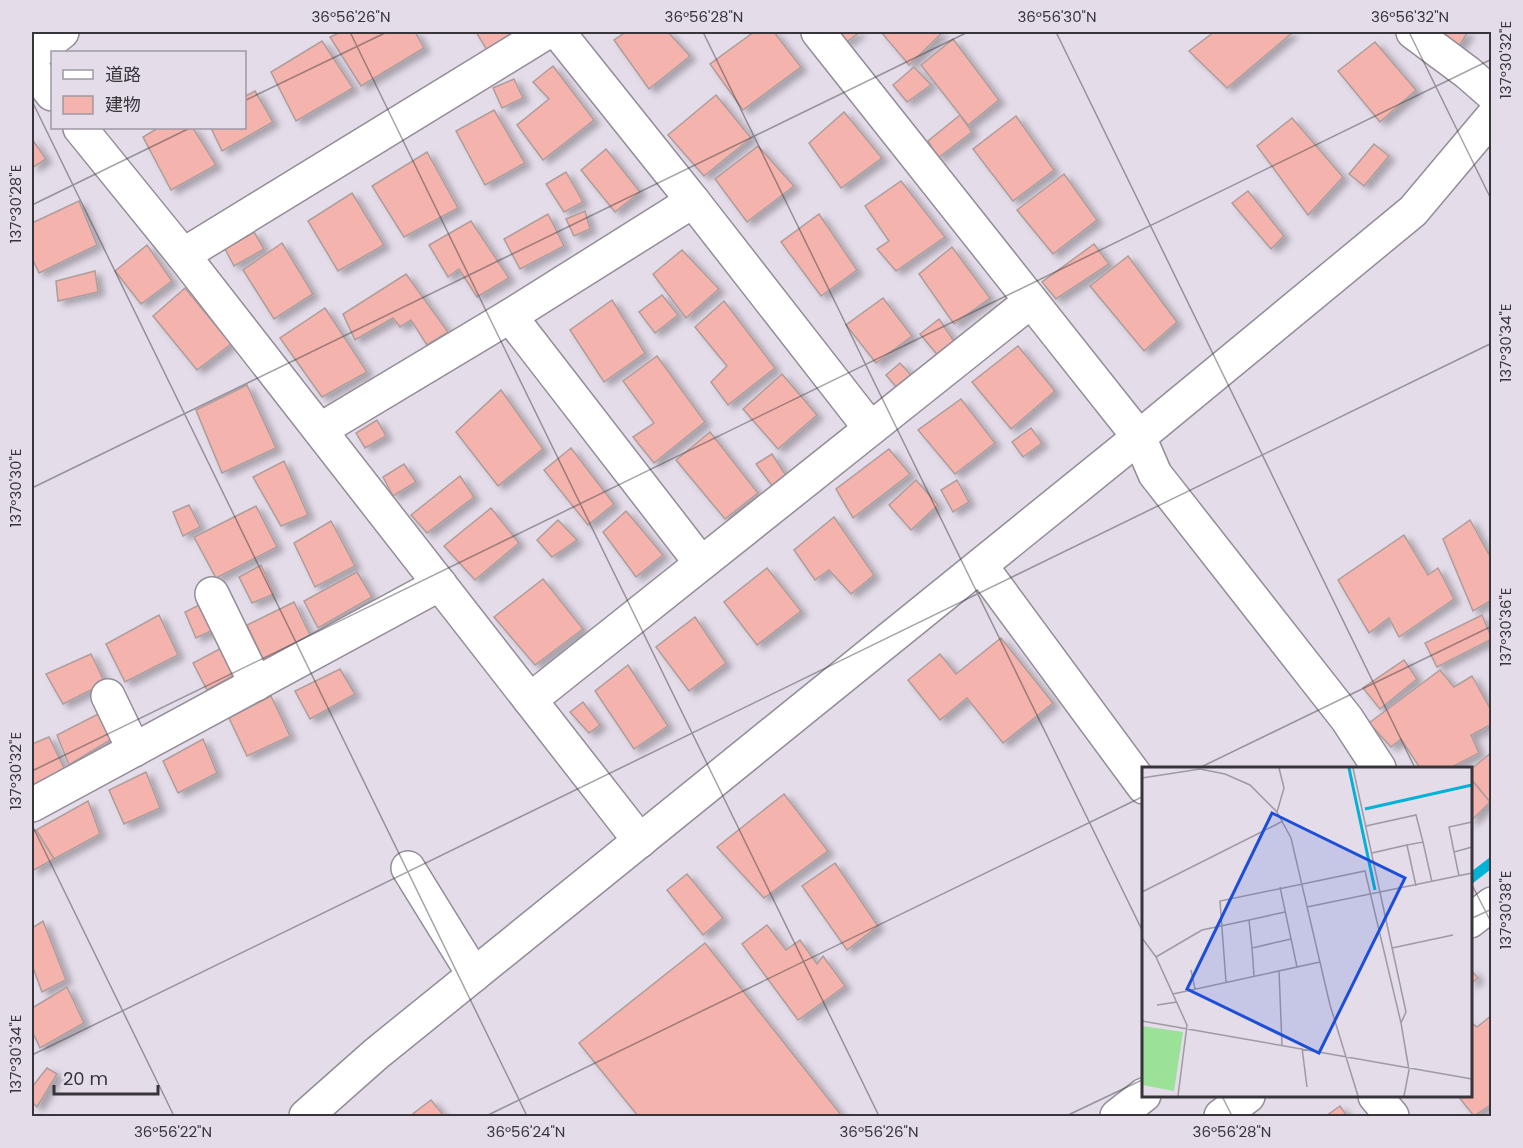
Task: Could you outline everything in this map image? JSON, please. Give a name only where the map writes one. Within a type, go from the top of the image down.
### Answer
[{"type":"street","points":[[32,56],[62,32]]},
{"type":"street","points":[[183,255],[547,32]]},
{"type":"street","points":[[558,32],[870,428]]},
{"type":"street","points":[[818,32],[1139,437],[1155,474],[1347,719],[1378,767]]},
{"type":"street","points":[[1413,32],[1468,73],[1491,94]]},
{"type":"street","points":[[32,68],[51,93]]},
{"type":"street","points":[[306,1116],[376,1054],[981,566],[1413,211],[1491,117]]},
{"type":"street","points":[[81,129],[183,255],[640,841]]},
{"type":"street","points":[[320,430],[510,316],[693,201]]},
{"type":"street","points":[[530,700],[1031,301]]},
{"type":"street","points":[[510,316],[701,563]]},
{"type":"street","points":[[981,566],[1142,786]]},
{"type":"street","points":[[32,805],[440,584]]},
{"type":"street","points":[[212,594],[256,684]]},
{"type":"street","points":[[108,696],[134,750]]},
{"type":"street","points":[[408,868],[474,975]]},
{"type":"street","points":[[1472,919],[1491,904]]},
{"type":"street","points":[[1117,1116],[1142,1096]]},
{"type":"street","points":[[1221,1116],[1245,1097]]},
{"type":"street","points":[[1377,1097],[1392,1116]]},
{"type":"building","points":[[341,32],[415,32],[424,48],[361,86],[330,37]]},
{"type":"building","points":[[476,32],[511,32],[512,33],[487,50]]},
{"type":"building","points":[[626,32],[668,32],[690,56],[649,89],[614,40]]},
{"type":"building","points":[[754,32],[774,32],[801,67],[743,110],[710,64]]},
{"type":"building","points":[[835,32],[860,32],[845,43]]},
{"type":"building","points":[[881,32],[941,32],[942,33],[909,65]]},
{"type":"building","points":[[1214,32],[1292,33],[1227,88],[1189,51]]},
{"type":"building","points":[[1439,32],[1468,32],[1457,49]]},
{"type":"building","points":[[953,39],[999,100],[968,125],[921,65]]},
{"type":"building","points":[[322,41],[353,88],[296,121],[271,72]]},
{"type":"building","points":[[1375,42],[1416,90],[1380,122],[1338,71]]},
{"type":"building","points":[[553,66],[594,120],[543,160],[517,125],[549,99],[533,82]]},
{"type":"building","points":[[914,67],[931,85],[907,102],[893,85]]},
{"type":"building","points":[[514,79],[523,98],[502,108],[493,88]]},
{"type":"building","points":[[255,91],[273,122],[222,151],[211,129],[246,129],[246,96]]},
{"type":"building","points":[[716,95],[751,138],[704,176],[668,135]]},
{"type":"building","points":[[494,110],[525,163],[485,185],[456,131]]},
{"type":"building","points":[[844,112],[882,158],[841,188],[809,143]]},
{"type":"building","points":[[960,115],[972,132],[938,158],[928,141]]},
{"type":"building","points":[[1016,116],[1054,170],[1013,201],[973,149]]},
{"type":"building","points":[[1292,118],[1343,177],[1308,215],[1257,146]]},
{"type":"building","points":[[156,129],[194,129],[216,165],[171,190],[143,137]]},
{"type":"building","points":[[32,139],[46,159],[32,168]]},
{"type":"building","points":[[1374,144],[1389,156],[1364,186],[1349,174]]},
{"type":"building","points":[[758,146],[794,186],[747,222],[715,179]]},
{"type":"building","points":[[606,149],[640,192],[615,212],[581,170]]},
{"type":"building","points":[[427,152],[458,208],[404,237],[372,186]]},
{"type":"building","points":[[566,172],[583,202],[564,212],[546,184]]},
{"type":"building","points":[[1064,174],[1097,220],[1053,254],[1017,210]]},
{"type":"building","points":[[901,181],[945,237],[896,271],[877,249],[889,241],[865,206]]},
{"type":"building","points":[[1248,191],[1284,236],[1271,249],[1232,203]]},
{"type":"building","points":[[352,193],[384,245],[338,271],[308,221]]},
{"type":"building","points":[[79,201],[97,245],[39,273],[32,258],[32,223]]},
{"type":"building","points":[[585,211],[590,229],[574,236],[566,219]]},
{"type":"building","points":[[548,214],[564,246],[520,269],[504,239]]},
{"type":"building","points":[[819,214],[857,270],[821,296],[781,242]]},
{"type":"building","points":[[471,221],[509,278],[477,297],[459,269],[448,277],[429,245]]},
{"type":"building","points":[[254,232],[264,249],[234,266],[225,249]]},
{"type":"building","points":[[282,243],[313,294],[274,319],[243,270]]},
{"type":"building","points":[[1094,244],[1109,264],[1056,299],[1042,282]]},
{"type":"building","points":[[147,245],[172,281],[141,304],[115,271]]},
{"type":"building","points":[[952,247],[990,298],[954,324],[919,274]]},
{"type":"building","points":[[682,250],[719,289],[686,318],[653,274]]},
{"type":"building","points":[[1128,256],[1177,322],[1144,351],[1090,286]]},
{"type":"building","points":[[95,271],[98,292],[58,301],[56,281]]},
{"type":"building","points":[[406,274],[448,332],[427,345],[411,320],[400,327],[393,318],[355,340],[343,314]]},
{"type":"building","points":[[185,288],[231,344],[197,370],[153,316]]},
{"type":"building","points":[[662,295],[678,315],[655,333],[639,312]]},
{"type":"building","points":[[883,298],[912,336],[876,363],[846,325]]},
{"type":"building","points":[[612,300],[645,353],[604,382],[570,330]]},
{"type":"building","points":[[724,301],[775,368],[728,405],[711,382],[727,366],[695,327]]},
{"type":"building","points":[[325,308],[367,372],[322,397],[280,338]]},
{"type":"building","points":[[939,319],[956,344],[940,358],[920,334]]},
{"type":"building","points":[[1018,346],[1055,391],[1011,429],[972,382]]},
{"type":"building","points":[[657,356],[705,422],[654,463],[633,437],[654,423],[623,381]]},
{"type":"building","points":[[900,363],[912,376],[897,388],[886,375]]},
{"type":"building","points":[[782,374],[817,415],[778,449],[743,409]]},
{"type":"building","points":[[247,385],[276,448],[222,473],[196,410]]},
{"type":"building","points":[[501,390],[543,449],[498,486],[456,432]]},
{"type":"building","points":[[961,399],[995,443],[955,474],[918,430]]},
{"type":"building","points":[[377,420],[386,436],[365,448],[356,433]]},
{"type":"building","points":[[1031,428],[1042,443],[1023,457],[1012,442]]},
{"type":"building","points":[[710,432],[758,493],[725,519],[676,460]]},
{"type":"building","points":[[571,448],[614,504],[588,525],[544,470]]},
{"type":"building","points":[[889,449],[910,474],[853,518],[836,489]]},
{"type":"building","points":[[772,454],[787,477],[773,487],[756,464]]},
{"type":"building","points":[[284,461],[308,515],[281,526],[253,477]]},
{"type":"building","points":[[404,464],[416,482],[393,496],[383,477]]},
{"type":"building","points":[[460,476],[474,497],[427,533],[411,515]]},
{"type":"building","points":[[916,480],[938,505],[911,530],[889,505]]},
{"type":"building","points":[[957,480],[969,502],[953,512],[941,490]]},
{"type":"building","points":[[189,505],[200,527],[183,536],[173,512]]},
{"type":"building","points":[[256,506],[277,547],[216,578],[194,537]]},
{"type":"building","points":[[491,508],[519,543],[475,580],[444,546]]},
{"type":"building","points":[[626,511],[663,555],[636,577],[603,532]]},
{"type":"building","points":[[834,517],[874,575],[851,594],[829,570],[815,580],[794,550]]},
{"type":"building","points":[[558,520],[577,540],[552,557],[537,540]]},
{"type":"building","points":[[1470,520],[1492,560],[1492,600],[1473,611],[1443,539]]},
{"type":"building","points":[[331,521],[355,566],[315,587],[294,543]]},
{"type":"building","points":[[1404,535],[1428,575],[1438,568],[1454,599],[1399,637],[1389,618],[1369,633],[1338,580]]},
{"type":"building","points":[[261,565],[274,594],[252,603],[239,577]]},
{"type":"building","points":[[767,568],[801,611],[757,645],[724,602]]},
{"type":"building","points":[[357,572],[372,597],[318,628],[304,601]]},
{"type":"building","points":[[543,579],[583,629],[535,665],[494,617]]},
{"type":"building","points":[[294,602],[312,639],[265,663],[247,625]]},
{"type":"building","points":[[203,603],[215,629],[196,638],[185,612]]},
{"type":"building","points":[[159,615],[178,655],[125,682],[106,644]]},
{"type":"building","points":[[1482,615],[1492,639],[1437,667],[1425,643]]},
{"type":"building","points":[[695,617],[726,663],[689,691],[656,647]]},
{"type":"building","points":[[1001,638],[1053,703],[1003,743],[967,698],[940,720],[908,680],[940,654],[956,674]]},
{"type":"building","points":[[227,645],[238,673],[207,690],[193,663]]},
{"type":"building","points":[[91,654],[105,683],[63,704],[46,674]]},
{"type":"building","points":[[1404,660],[1417,679],[1380,709],[1363,688]]},
{"type":"building","points":[[628,665],[668,726],[634,749],[595,691]]},
{"type":"building","points":[[340,669],[355,694],[310,719],[295,691]]},
{"type":"building","points":[[1440,670],[1454,687],[1472,676],[1492,712],[1492,724],[1471,735],[1479,753],[1452,767],[1419,767],[1401,739],[1391,747],[1369,723]]},
{"type":"building","points":[[271,696],[290,736],[247,756],[229,718]]},
{"type":"building","points":[[583,702],[600,725],[589,733],[570,712]]},
{"type":"building","points":[[104,711],[115,737],[69,765],[57,735]]},
{"type":"building","points":[[49,737],[66,772],[32,788],[32,744]]},
{"type":"building","points":[[203,739],[217,773],[178,793],[163,761]]},
{"type":"building","points":[[1492,752],[1492,800],[1490,802],[1472,780],[1472,768]]},
{"type":"building","points":[[146,772],[160,808],[124,824],[109,790]]},
{"type":"building","points":[[1472,780],[1490,802],[1472,820]]},
{"type":"building","points":[[784,794],[828,851],[764,898],[717,847]]},
{"type":"building","points":[[88,801],[100,834],[54,859],[36,830]]},
{"type":"building","points":[[36,830],[54,859],[32,871],[32,832]]},
{"type":"building","points":[[835,863],[878,926],[847,950],[802,886]]},
{"type":"building","points":[[687,874],[723,918],[703,935],[667,890]]},
{"type":"building","points":[[43,921],[66,980],[42,992],[32,965],[32,928]]},
{"type":"building","points":[[767,925],[786,950],[800,940],[817,964],[823,956],[845,986],[798,1020],[742,944]]},
{"type":"building","points":[[705,943],[842,1116],[638,1116],[579,1043]]},
{"type":"building","points":[[1472,971],[1478,978],[1472,982]]},
{"type":"building","points":[[67,987],[84,1023],[40,1048],[32,1031],[32,1008]]},
{"type":"building","points":[[1492,1015],[1492,1104],[1474,1116],[1459,1097],[1472,1097],[1472,1023],[1477,1027]]},
{"type":"building","points":[[47,1068],[57,1074],[37,1107],[32,1102],[32,1087]]},
{"type":"building","points":[[431,1100],[444,1116],[410,1116]]},
{"type":"building","points":[[1340,1106],[1347,1116],[1326,1116]]},
{"type":"waterway","points":[[1472,877],[1492,862]]}]
